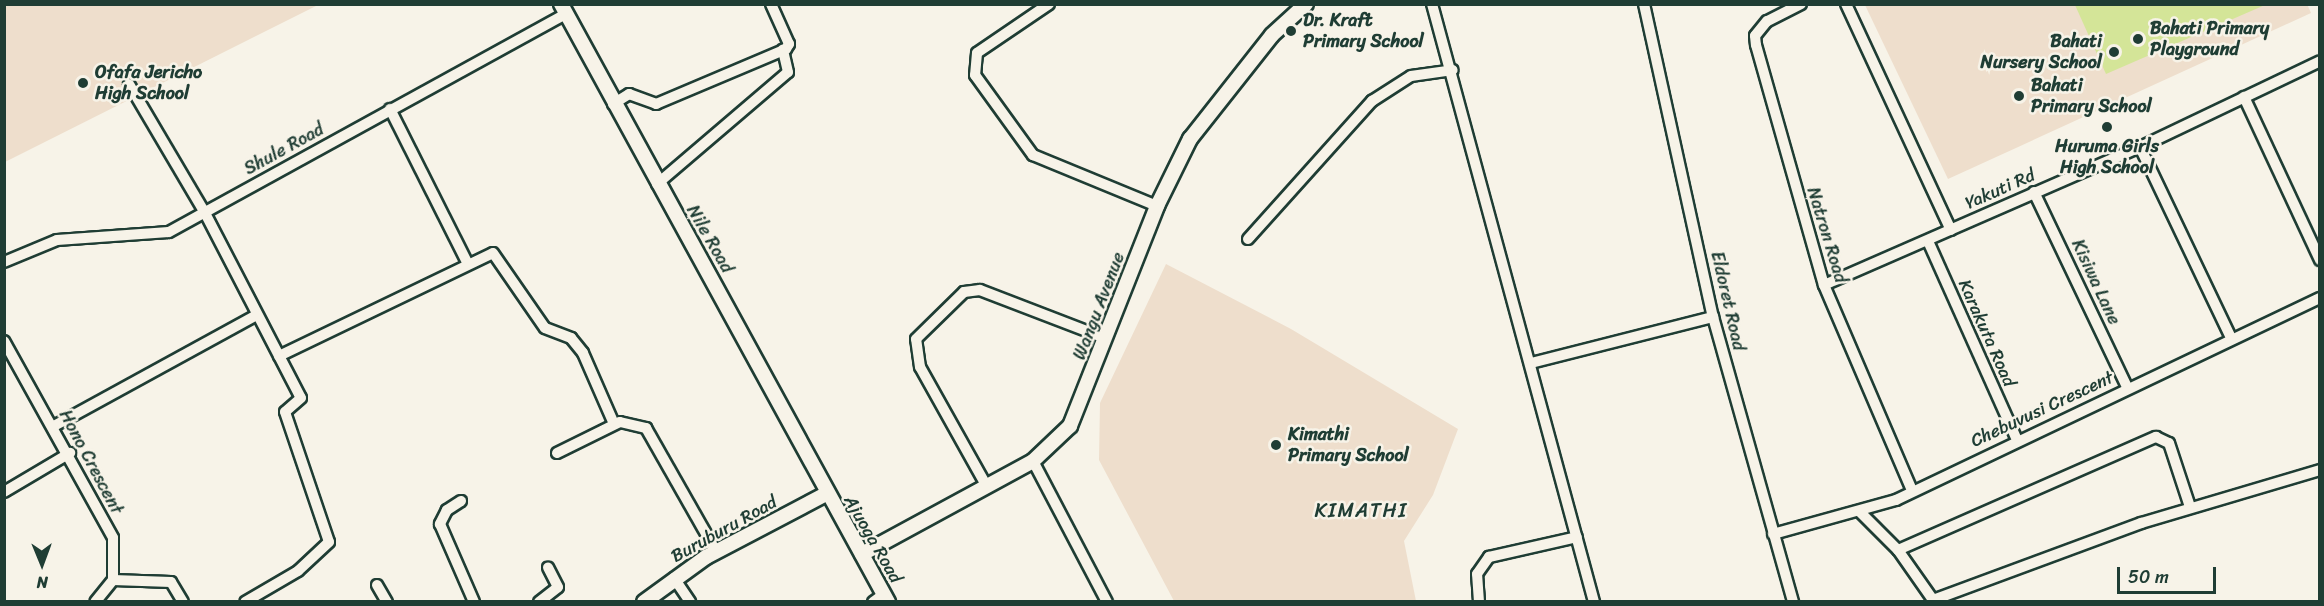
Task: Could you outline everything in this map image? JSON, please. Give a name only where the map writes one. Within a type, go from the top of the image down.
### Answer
[{"type":"street","points":[[613,104],[629,94],[656,104],[783,50],[789,44],[771,4]]},
{"type":"street","points":[[1049,4],[976,53],[975,75],[1033,155],[1157,206]]},
{"type":"street","name":"Wangu Avenue","points":[[862,554],[1033,461],[1070,426],[1157,206],[1190,139],[1217,102],[1306,4]]},
{"type":"street","points":[[1432,4],[1453,70],[1594,602]]},
{"type":"street","name":"Eldoret Road","points":[[1644,4],[1713,317],[1792,602]]},
{"type":"street","name":"Natron Road","points":[[1801,4],[1767,21],[1755,36],[1824,285],[1912,490]]},
{"type":"street","points":[[1846,4],[1951,230]]},
{"type":"street","name":"Nile Road","points":[[563,9],[826,494]]},
{"type":"street","name":"Shule Road","points":[[4,262],[57,240],[169,232],[390,109],[563,9]]},
{"type":"street","points":[[657,184],[788,72],[783,50]]},
{"type":"street","name":"Yakuti Rd","points":[[1824,285],[2140,147],[2319,61]]},
{"type":"street","points":[[1248,239],[1372,101],[1411,76],[1453,70]]},
{"type":"street","points":[[129,84],[204,213],[301,398],[285,412],[303,453],[310,500],[329,542],[298,571],[245,602]]},
{"type":"street","points":[[2244,97],[2319,260]]},
{"type":"street","points":[[390,109],[467,262]]},
{"type":"street","points":[[2140,147],[2230,338]]},
{"type":"street","name":"Kisiwa Lane","points":[[2034,192],[2127,387]]},
{"type":"street","name":"Karakuta Road","points":[[1928,241],[2016,438]]},
{"type":"street","points":[[279,356],[489,253],[501,258],[544,328],[571,338],[583,353],[614,424]]},
{"type":"street","points":[[986,485],[920,367],[916,339],[964,292],[980,290],[1105,338]]},
{"type":"street","name":"Chebuvusi Crescent","points":[[1773,534],[1860,512],[1912,490],[2016,438],[2319,298]]},
{"type":"street","points":[[54,426],[257,315]]},
{"type":"street","points":[[1531,363],[1713,317]]},
{"type":"street","name":"Hono Crescent","points":[[4,341],[70,453],[113,538],[113,580]]},
{"type":"street","points":[[557,453],[614,424],[646,428],[716,551]]},
{"type":"street","points":[[1898,550],[2156,437],[2169,443],[2190,507]]},
{"type":"street","points":[[4,492],[70,453]]},
{"type":"street","points":[[1033,461],[1107,602]]},
{"type":"street","points":[[1860,512],[1898,550],[1931,601],[2190,507],[2319,470]]},
{"type":"street","name":"Buruburu Road","points":[[644,602],[674,578],[716,551],[826,494]]},
{"type":"street","name":"Ajuoga Road","points":[[826,494],[862,554],[882,599]]},
{"type":"street","points":[[461,501],[442,517],[441,531],[474,602]]},
{"type":"street","points":[[1479,602],[1477,574],[1489,557],[1577,537]]},
{"type":"street","points":[[538,602],[558,587],[548,567]]},
{"type":"street","points":[[674,578],[690,602]]},
{"type":"street","points":[[95,602],[113,580],[171,582],[183,602]]},
{"type":"street","points":[[377,585],[387,602]]},
{"type":"shaded area","name":"Bahati Primary School","points":[[2307,4],[2311,13],[1948,179],[1865,5]]},
{"type":"shaded area","name":"Ofafa Jericho High School","points":[[5,5],[318,5],[5,162]]},
{"type":"shaded area","name":"Kimathi Primary School","points":[[1166,264],[1291,329],[1458,429],[1433,495],[1404,541],[1416,601],[1174,601],[1099,460],[1100,403]]},
{"type":"green space","name":"Bahati Primary Playground","points":[[2075,5],[2265,5],[2106,74]]},
{"type":"place","name":"Dr. Kraft Primary School","points":[[1291,31]]},
{"type":"place","name":"Bahati Primary Playground","points":[[2138,39]]},
{"type":"place","name":"Bahati Nursery School","points":[[2114,52]]},
{"type":"place","name":"Ofafa Jericho High School","points":[[83,83]]},
{"type":"place","name":"Bahati Primary School","points":[[2019,96]]},
{"type":"place","name":"Huruma Girls High School","points":[[2107,127]]},
{"type":"place","name":"Kimathi Primary School","points":[[1276,445]]},
{"type":"district","name":"KIMATHI","points":[[1361,510]]}]
